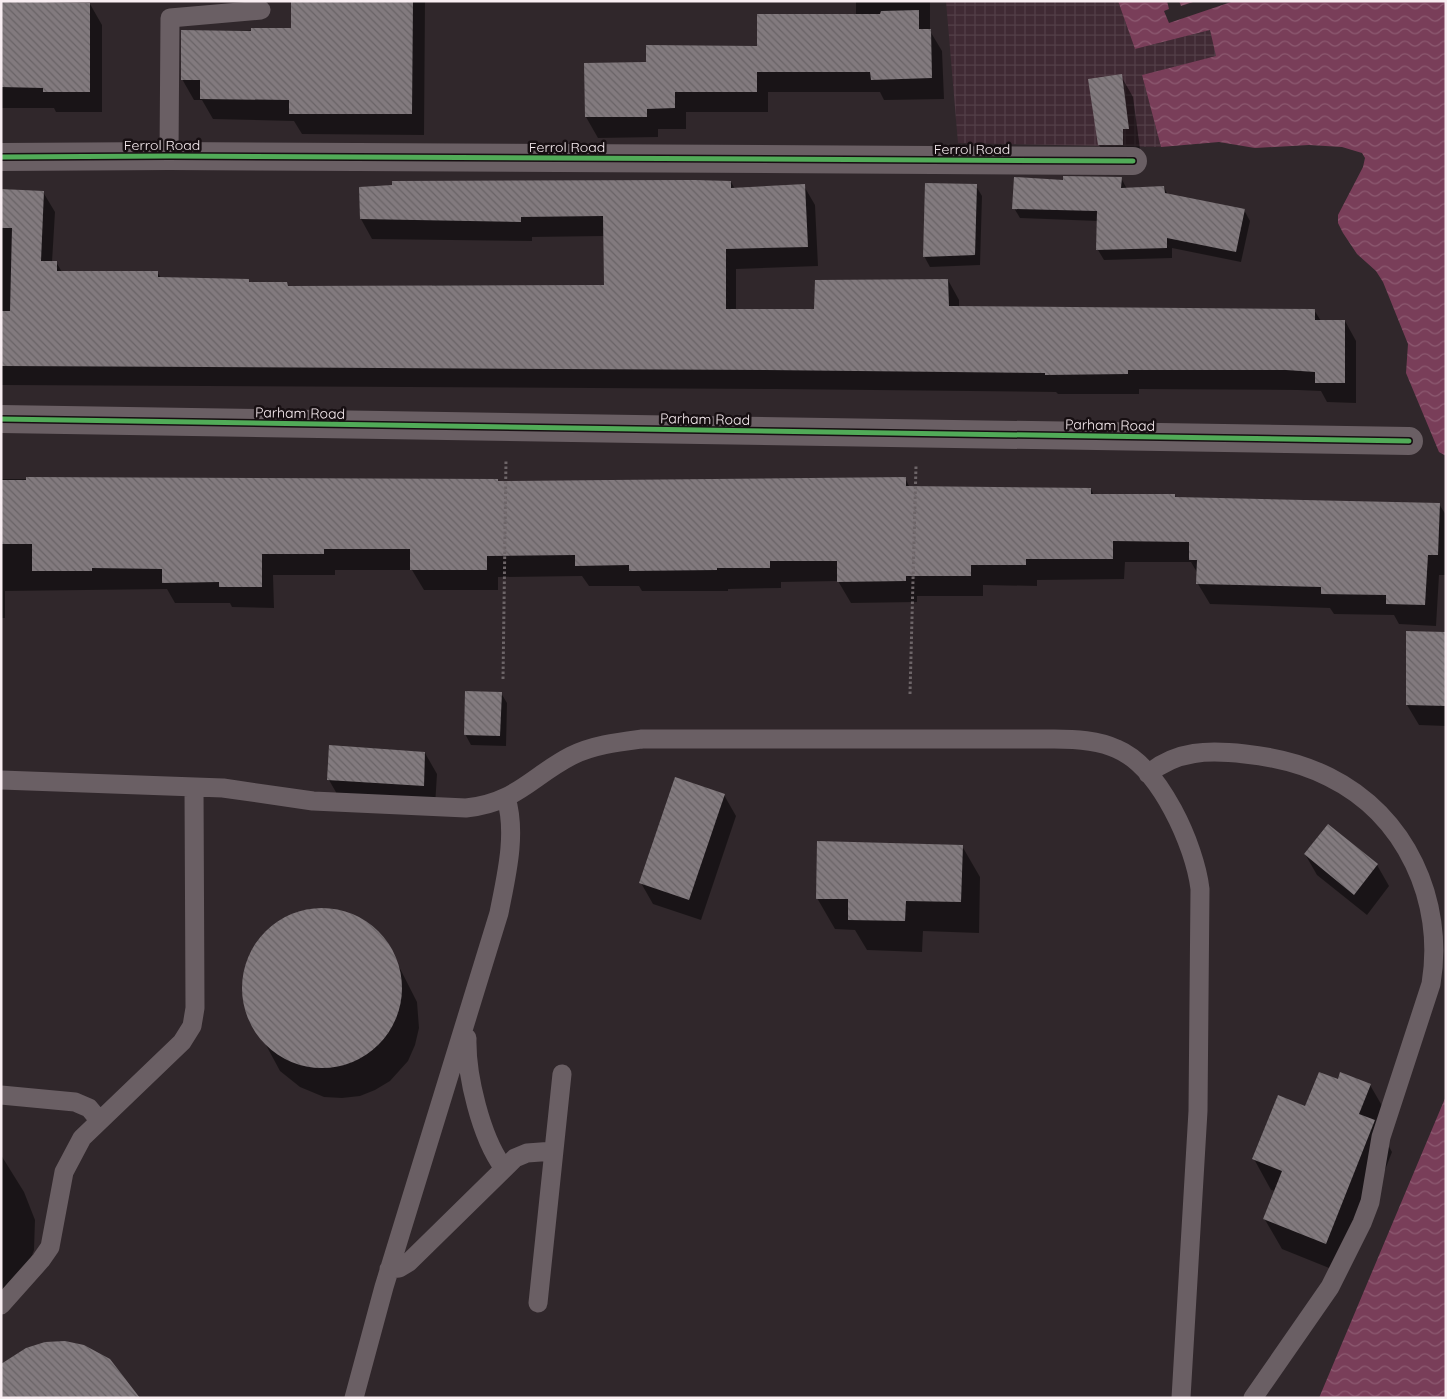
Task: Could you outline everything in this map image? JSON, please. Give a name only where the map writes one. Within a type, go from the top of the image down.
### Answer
[{"type":"street","name":"Ferrol Road","points":[[1,158],[169,156],[1132,161]]},
{"type":"street","name":"Parham Road","points":[[1,419],[1409,440]]},
{"type":"lane","points":[[169,156],[170,18],[261,10]]},
{"type":"lane","points":[[1,780],[234,789],[313,801],[448,808],[479,806],[506,798],[563,761],[583,751],[624,742],[669,738],[1068,739],[1092,742],[1118,749],[1134,759],[1148,774],[1169,806],[1189,845],[1198,872],[1200,889],[1198,1111],[1180,1398]]},
{"type":"lane","points":[[1148,774],[1170,759],[1209,753],[1272,758],[1306,767],[1330,777],[1362,798],[1395,830],[1415,863],[1431,914],[1434,963],[1430,984],[1381,1137],[1367,1211],[1357,1236],[1330,1287],[1278,1365],[1253,1398]]},
{"type":"lane","points":[[1,1305],[46,1255],[55,1226],[60,1188],[66,1166],[82,1138],[182,1042],[192,1026],[195,1008],[194,787]]},
{"type":"lane","points":[[354,1398],[389,1269],[469,1014],[503,891],[510,830],[506,798]]},
{"type":"lane","points":[[469,1014],[466,1049],[471,1082],[488,1135],[503,1167]]},
{"type":"lane","points":[[538,1303],[562,1074]]},
{"type":"lane","points":[[1,1095],[75,1102],[89,1108],[100,1120]]},
{"type":"lane","points":[[389,1269],[399,1268],[409,1262],[503,1167],[522,1154],[554,1151]]},
{"type":"path","points":[[503,679],[506,427]]},
{"type":"path","points":[[910,694],[918,433]]},
{"type":"shaded area","points":[[946,1],[1118,1],[1135,49],[1210,30],[1217,56],[1142,75],[1161,147],[958,143]]},
{"type":"water","points":[[1118,1],[1446,1],[1446,456],[1439,452],[1406,373],[1408,344],[1383,282],[1376,271],[1357,254],[1338,223],[1338,215],[1363,167],[1365,158],[1362,153],[1342,147],[1309,145],[1255,148],[1219,142],[1161,147],[1142,75],[1216,56],[1210,30],[1135,49]]},
{"type":"water","points":[[1446,1096],[1446,1398],[1319,1398]]},
{"type":"pier","points":[[1167,1],[1179,1],[1181,6],[1196,1],[1234,1],[1169,23],[1164,11],[1169,9]]},
{"type":"building","points":[[1,1],[90,3],[90,92],[43,92],[43,88],[1,87]]},
{"type":"building","points":[[291,1],[413,1],[412,114],[289,114],[289,100],[200,99],[200,80],[181,80],[181,30],[251,31],[251,28],[291,28]]},
{"type":"building","points":[[919,10],[919,29],[931,29],[932,78],[871,80],[870,72],[757,72],[757,92],[675,92],[675,108],[647,109],[647,117],[585,117],[584,63],[646,62],[646,45],[757,46],[757,14],[880,14],[881,11]]},
{"type":"building","points":[[1122,74],[1129,129],[1123,129],[1123,145],[1098,145],[1088,79]]},
{"type":"building","points":[[1063,176],[1122,177],[1121,188],[1164,186],[1165,193],[1245,209],[1236,252],[1167,238],[1167,248],[1096,250],[1097,211],[1012,209],[1014,177],[1063,180]]},
{"type":"building","points":[[392,181],[731,181],[731,188],[805,184],[808,247],[726,249],[726,309],[814,309],[815,280],[948,279],[949,306],[1315,309],[1315,320],[1345,320],[1345,383],[1315,383],[1315,372],[1286,370],[1128,370],[1128,374],[1045,375],[1045,373],[765,370],[1,366],[1,311],[10,311],[12,228],[1,228],[1,189],[44,191],[41,261],[57,261],[57,271],[158,271],[158,277],[249,279],[249,282],[287,282],[288,286],[604,285],[603,216],[521,217],[521,222],[360,219],[359,187],[392,185]]},
{"type":"building","points":[[925,183],[977,184],[975,255],[923,257]]},
{"type":"building","points":[[26,477],[498,479],[498,481],[906,477],[906,486],[1091,488],[1091,494],[1175,494],[1175,497],[1440,503],[1438,555],[1428,555],[1425,605],[1386,604],[1386,595],[1321,594],[1321,587],[1196,584],[1197,560],[1189,560],[1189,542],[1113,541],[1113,559],[1026,559],[1026,565],[971,565],[971,576],[906,576],[906,581],[837,582],[837,561],[770,561],[770,568],[629,571],[629,565],[575,566],[575,555],[487,556],[487,570],[410,570],[410,549],[324,549],[324,554],[262,554],[262,587],[219,587],[219,582],[162,583],[162,569],[92,568],[92,571],[32,571],[32,544],[1,544],[1,480],[26,480]]},
{"type":"building","points":[[1406,631],[1446,632],[1446,706],[1406,705]]},
{"type":"building","points":[[465,691],[502,692],[500,736],[464,735]]},
{"type":"building","points":[[329,745],[425,752],[424,786],[327,780]]},
{"type":"building","points":[[675,777],[725,794],[689,900],[639,883]]},
{"type":"building","points":[[1328,824],[1378,864],[1354,895],[1304,854]]},
{"type":"building","points":[[817,841],[963,845],[961,902],[906,901],[905,921],[848,920],[848,899],[816,899]]},
{"type":"building","points":[[314,908],[330,908],[360,917],[379,931],[396,957],[402,980],[402,996],[396,1019],[379,1045],[360,1059],[345,1065],[330,1068],[314,1068],[284,1059],[260,1039],[251,1026],[245,1011],[242,996],[242,980],[251,950],[271,926],[284,917],[299,911]]},
{"type":"building","points":[[1319,1072],[1338,1079],[1340,1072],[1371,1084],[1359,1114],[1375,1120],[1326,1244],[1263,1219],[1282,1171],[1252,1159],[1278,1095],[1305,1106]]},
{"type":"building","points":[[65,1341],[84,1345],[110,1359],[140,1398],[1,1398],[1,1364],[26,1348],[45,1342]]},
{"type":"cycle path","points":[[1,157],[169,156],[1133,161]]},
{"type":"cycle path","points":[[1,419],[1409,441]]}]
